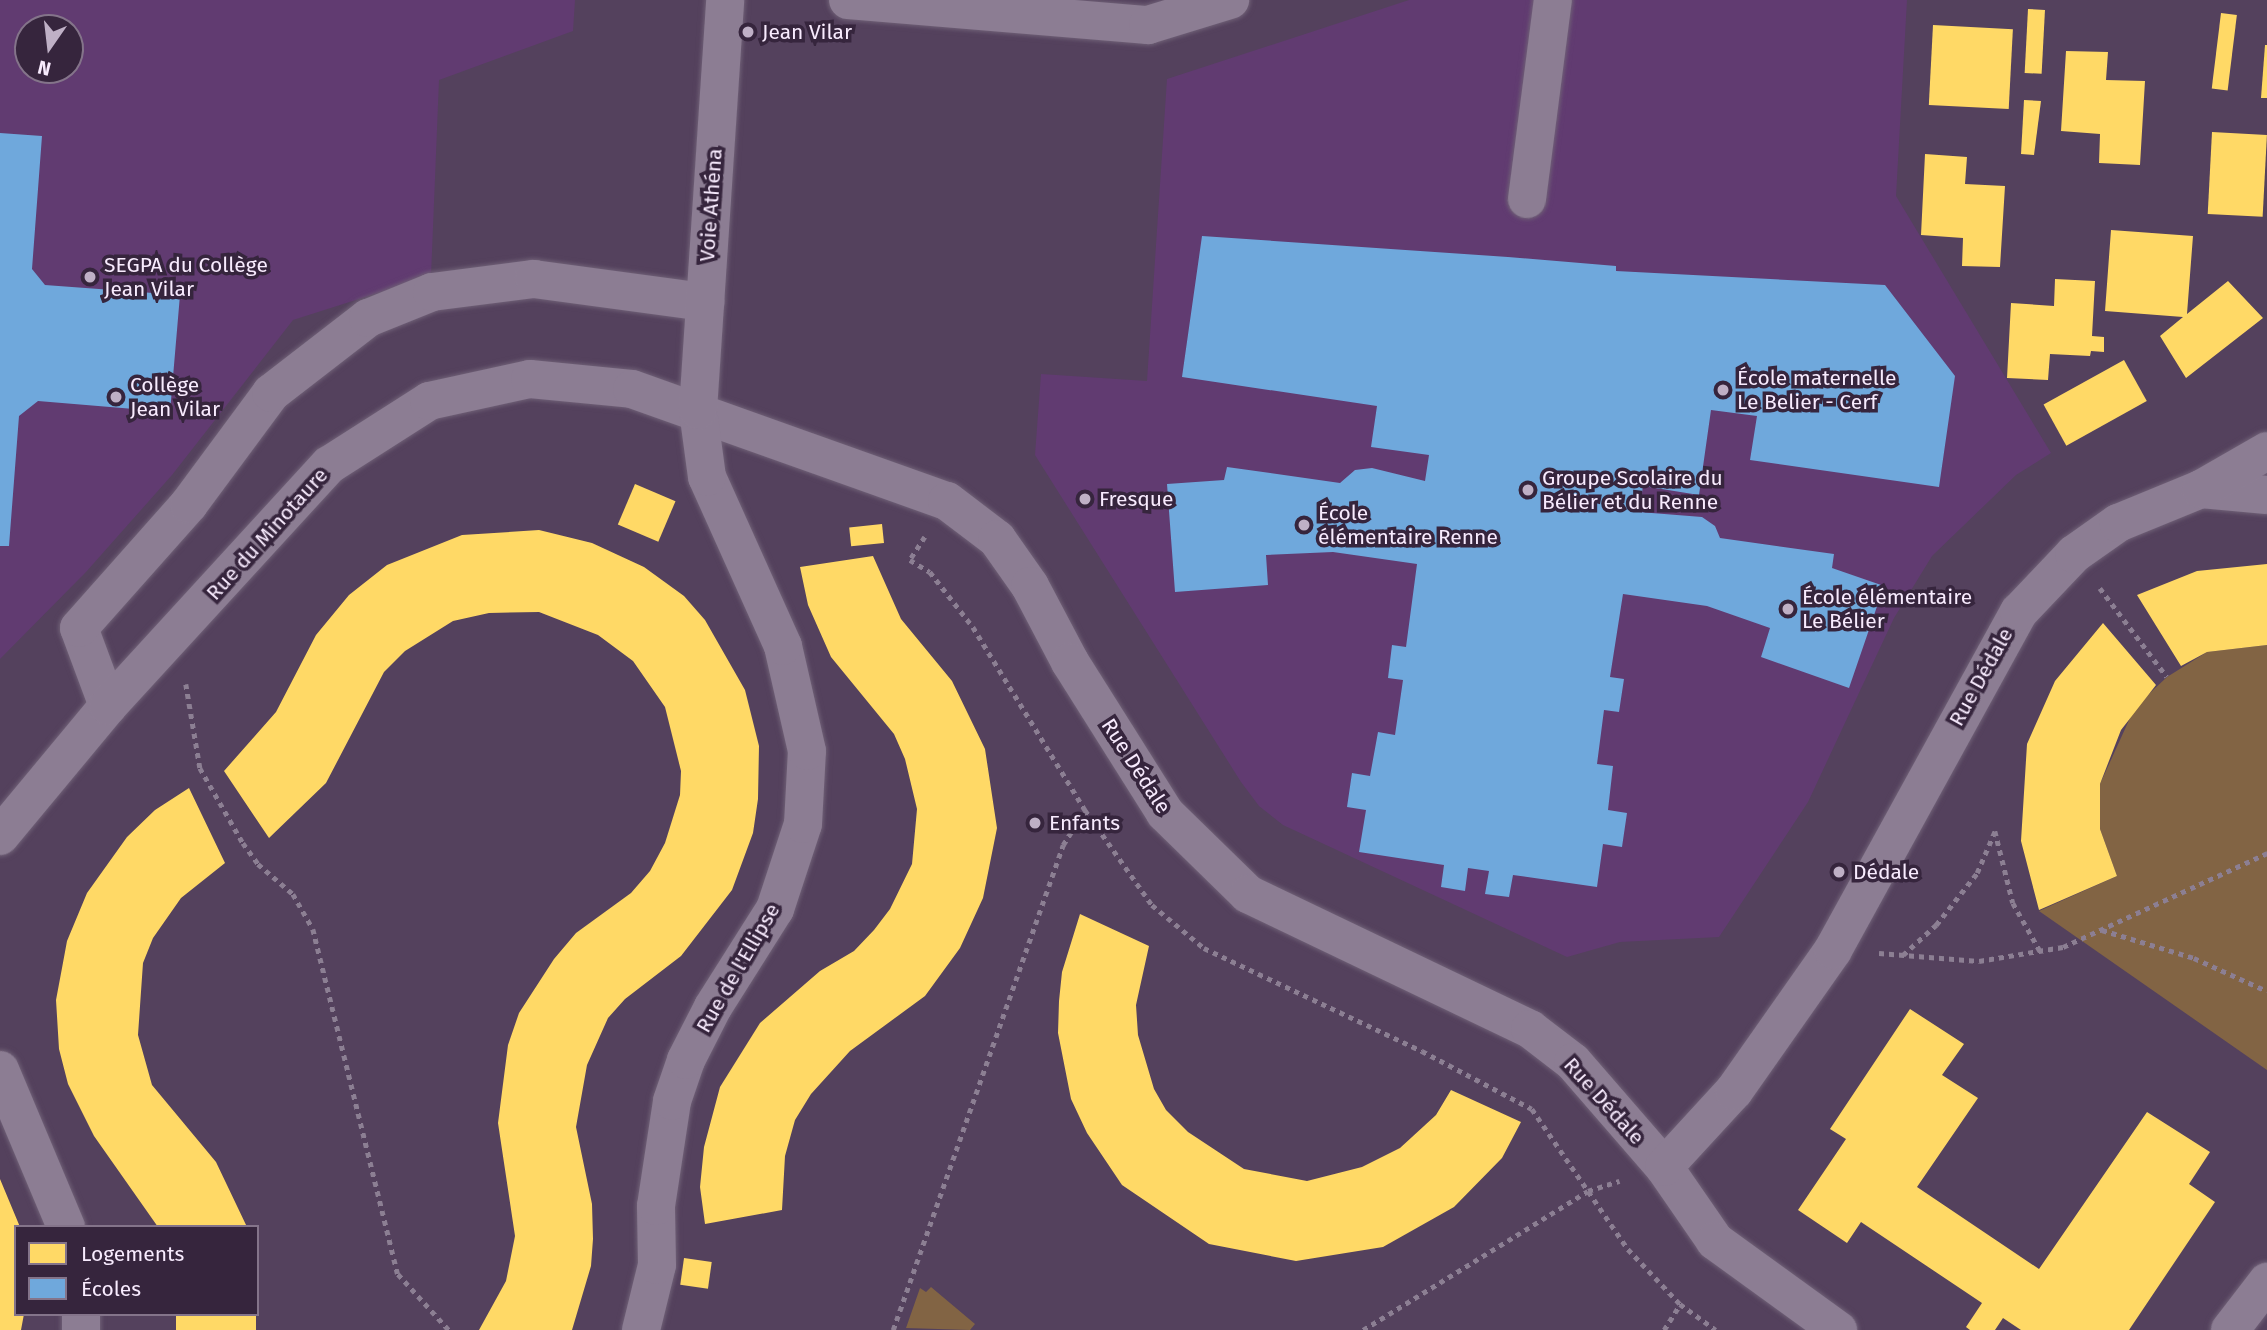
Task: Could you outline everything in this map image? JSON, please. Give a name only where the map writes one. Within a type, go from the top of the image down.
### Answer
[{"type":"street","name":"Voie Athéna","points":[[698,410],[725,0]]},
{"type":"street","points":[[848,0],[1148,25],[1230,0]]},
{"type":"street","points":[[1527,199],[1553,0]]},
{"type":"street","points":[[108,706],[79,628],[189,503],[271,393],[368,318],[432,292],[534,279],[705,302]]},
{"type":"street","name":"Rue du Minotaure","points":[[0,836],[108,706],[329,465],[429,401],[530,379],[632,389],[698,410]]},
{"type":"street","name":"Rue Dédale","points":[[698,410],[947,501],[997,539],[1030,586],[1070,662],[1165,813],[1248,894],[1530,1028],[1573,1062],[1664,1167],[1715,1241],[1838,1330]]},
{"type":"street","name":"Rue de l'Ellipse","points":[[641,1330],[657,1265],[656,1206],[672,1101],[686,1060],[713,1007],[775,909],[803,824],[807,751],[783,646],[707,477],[698,410]]},
{"type":"street","name":"Rue Dédale","points":[[1664,1167],[1734,1091],[1833,950],[1990,657],[2019,612],[2074,554],[2118,523],[2201,489],[2267,450]]},
{"type":"street","points":[[2201,489],[2267,495]]},
{"type":"street","points":[[0,1070],[65,1225]]},
{"type":"street","points":[[2230,1330],[2267,1282]]},
{"type":"path","points":[[2074,554],[2167,677]]},
{"type":"path","points":[[158,653],[184,677],[200,768],[243,843],[305,911],[398,1274],[447,1329]]},
{"type":"path","points":[[893,1330],[1063,845],[1085,810]]},
{"type":"path","points":[[1903,955],[1936,925],[1977,873],[1995,831],[2013,903],[2040,951]]},
{"type":"path","points":[[1833,950],[1979,961],[2063,947],[2267,853]]},
{"type":"path","points":[[2101,930],[2194,958],[2267,991]]},
{"type":"path","points":[[1363,1330],[1588,1191],[1664,1167]]},
{"type":"path","points":[[1664,1330],[1680,1304]]},
{"type":"shaded area","name":"Collège Jean Vilar","points":[[0,0],[575,0],[573,31],[439,80],[431,276],[293,320],[172,475],[86,572],[0,659]]},
{"type":"shaded area","name":"Groupe Scolaire du Bélier et du Renne","points":[[1409,0],[1907,0],[1896,196],[2051,453],[2016,475],[1932,556],[1894,618],[1808,802],[1719,937],[1620,942],[1567,957],[1283,825],[1259,806],[1241,782],[1035,455],[1041,374],[1147,381],[1167,79]]},
{"type":"shaded area","points":[[2267,645],[2267,1070],[2039,911],[2117,876],[2100,829],[2100,784],[2135,707],[2167,677],[2207,652]]},
{"type":"shaded area","points":[[931,1287],[975,1324],[970,1330],[906,1328],[920,1288],[926,1292]]},
{"type":"building: Logements","points":[[2028,9],[2045,10],[2042,74],[2025,73]]},
{"type":"building: Logements","points":[[2221,13],[2237,15],[2228,90],[2212,88]]},
{"type":"building: Logements","points":[[1933,25],[2013,29],[2009,109],[1929,105]]},
{"type":"building: Logements","points":[[2265,45],[2267,98],[2261,98]]},
{"type":"building: Logements","points":[[2066,51],[2108,52],[2106,80],[2145,81],[2140,165],[2099,163],[2100,134],[2061,131]]},
{"type":"building: Logements","points":[[2024,100],[2041,101],[2034,155],[2021,154]]},
{"type":"building: Logements","points":[[2212,132],[2267,135],[2263,217],[2208,214]]},
{"type":"building: Logements","points":[[1925,154],[1967,157],[1965,184],[2005,186],[2000,267],[1962,266],[1963,238],[1921,235]]},
{"type":"building: Logements","points":[[2111,230],[2193,236],[2187,314],[2228,281],[2263,318],[2186,378],[2160,336],[2183,317],[2105,311]]},
{"type":"building: Logements","points":[[2055,279],[2095,281],[2092,336],[2104,337],[2104,352],[2091,351],[2090,356],[2050,354],[2048,380],[2007,378],[2011,303],[2054,306]]},
{"type":"building: Logements","points":[[2124,360],[2147,401],[2066,446],[2044,405]]},
{"type":"building: Logements","points":[[635,484],[676,501],[658,542],[618,525]]},
{"type":"building: Logements","points":[[882,524],[884,543],[851,546],[849,527]]},
{"type":"building: Logements","points":[[539,530],[592,543],[644,567],[684,596],[705,620],[745,690],[759,746],[758,799],[753,833],[732,890],[681,956],[625,999],[608,1018],[587,1065],[576,1127],[592,1204],[593,1239],[591,1266],[572,1330],[479,1330],[506,1281],[515,1236],[498,1123],[508,1045],[519,1013],[554,959],[576,933],[631,893],[650,871],[665,843],[680,795],[681,771],[665,707],[633,661],[598,635],[539,612],[489,613],[453,621],[405,651],[384,672],[326,783],[269,838],[224,771],[276,712],[316,635],[349,595],[387,565],[462,535]]},
{"type":"building: Logements","points":[[873,556],[901,619],[952,681],[985,749],[997,828],[983,898],[960,948],[925,996],[850,1051],[811,1094],[795,1120],[785,1156],[782,1210],[705,1224],[700,1187],[704,1147],[720,1087],[760,1023],[820,971],[854,951],[874,930],[890,909],[912,864],[917,809],[905,759],[894,734],[831,657],[808,605],[800,567]]},
{"type":"building: Logements","points":[[2267,564],[2267,645],[2207,652],[2181,666],[2137,595],[2197,571]]},
{"type":"building: Logements","points":[[2103,623],[2156,685],[2121,730],[2100,784],[2100,829],[2117,876],[2039,910],[2021,841],[2027,744],[2055,681]]},
{"type":"building: Logements","points":[[189,788],[225,863],[181,898],[153,938],[143,963],[138,1035],[152,1085],[216,1162],[246,1225],[157,1225],[94,1136],[68,1084],[59,1049],[56,1000],[67,941],[87,893],[127,837],[155,810]]},
{"type":"building: Logements","points":[[1080,914],[1149,946],[1136,1005],[1138,1035],[1154,1089],[1166,1110],[1188,1132],[1244,1169],[1307,1181],[1362,1167],[1400,1148],[1436,1115],[1451,1090],[1521,1122],[1502,1158],[1454,1207],[1383,1247],[1296,1261],[1209,1244],[1122,1185],[1087,1133],[1071,1099],[1058,1033],[1059,1001],[1062,972]]},
{"type":"building: Logements","points":[[1910,1009],[1964,1044],[1942,1075],[1978,1098],[1917,1187],[2039,1269],[2147,1112],[2210,1152],[2189,1184],[2215,1202],[2129,1330],[2021,1330],[2003,1318],[1995,1330],[1970,1330],[1966,1327],[1982,1303],[1861,1222],[1847,1243],[1798,1210],[1846,1139],[1830,1129]]},
{"type":"building: Logements","points":[[0,1179],[19,1225],[14,1225],[14,1316],[24,1316],[21,1330],[0,1330]]},
{"type":"building: Logements","points":[[684,1258],[712,1262],[708,1289],[680,1285]]},
{"type":"building: Logements","points":[[176,1316],[256,1316],[256,1330],[176,1330]]},
{"type":"building: Écoles","points":[[0,133],[42,136],[32,269],[45,285],[180,295],[170,412],[38,401],[19,416],[9,546],[0,546]]},
{"type":"building: Écoles","points":[[1202,236],[1616,266],[1616,271],[1885,285],[1955,376],[1939,487],[1750,460],[1757,416],[1711,410],[1699,495],[1643,486],[1639,512],[1702,517],[1715,526],[1720,538],[1834,554],[1832,568],[1884,586],[1849,688],[1761,657],[1770,628],[1707,606],[1623,594],[1610,677],[1624,679],[1619,712],[1604,710],[1597,764],[1613,766],[1608,810],[1627,813],[1622,847],[1603,844],[1597,887],[1513,875],[1509,897],[1485,894],[1489,871],[1468,868],[1465,891],[1441,887],[1444,865],[1359,852],[1366,810],[1347,807],[1352,773],[1370,776],[1378,732],[1395,735],[1403,680],[1388,678],[1392,645],[1406,647],[1417,564],[1333,552],[1266,555],[1268,585],[1175,592],[1167,484],[1224,480],[1227,467],[1340,483],[1355,470],[1372,468],[1425,481],[1429,455],[1371,447],[1377,406],[1182,377]]},
{"type":"place","name":"Jean Vilar","points":[[748,32]]},
{"type":"place","name":"SEGPA du Collège Jean Vilar","points":[[90,277]]},
{"type":"place","name":"École maternelle Le Belier - Cerf","points":[[1723,390]]},
{"type":"place","name":"Collège Jean Vilar","points":[[116,397]]},
{"type":"place","name":"Groupe Scolaire du Bélier et du Renne","points":[[1528,490]]},
{"type":"place","name":"Fresque","points":[[1085,499]]},
{"type":"place","name":"École élémentaire Renne","points":[[1304,525]]},
{"type":"place","name":"École élémentaire Le Bélier","points":[[1788,609]]},
{"type":"place","name":"Enfants","points":[[1035,823]]},
{"type":"place","name":"Dédale","points":[[1839,872]]}]
